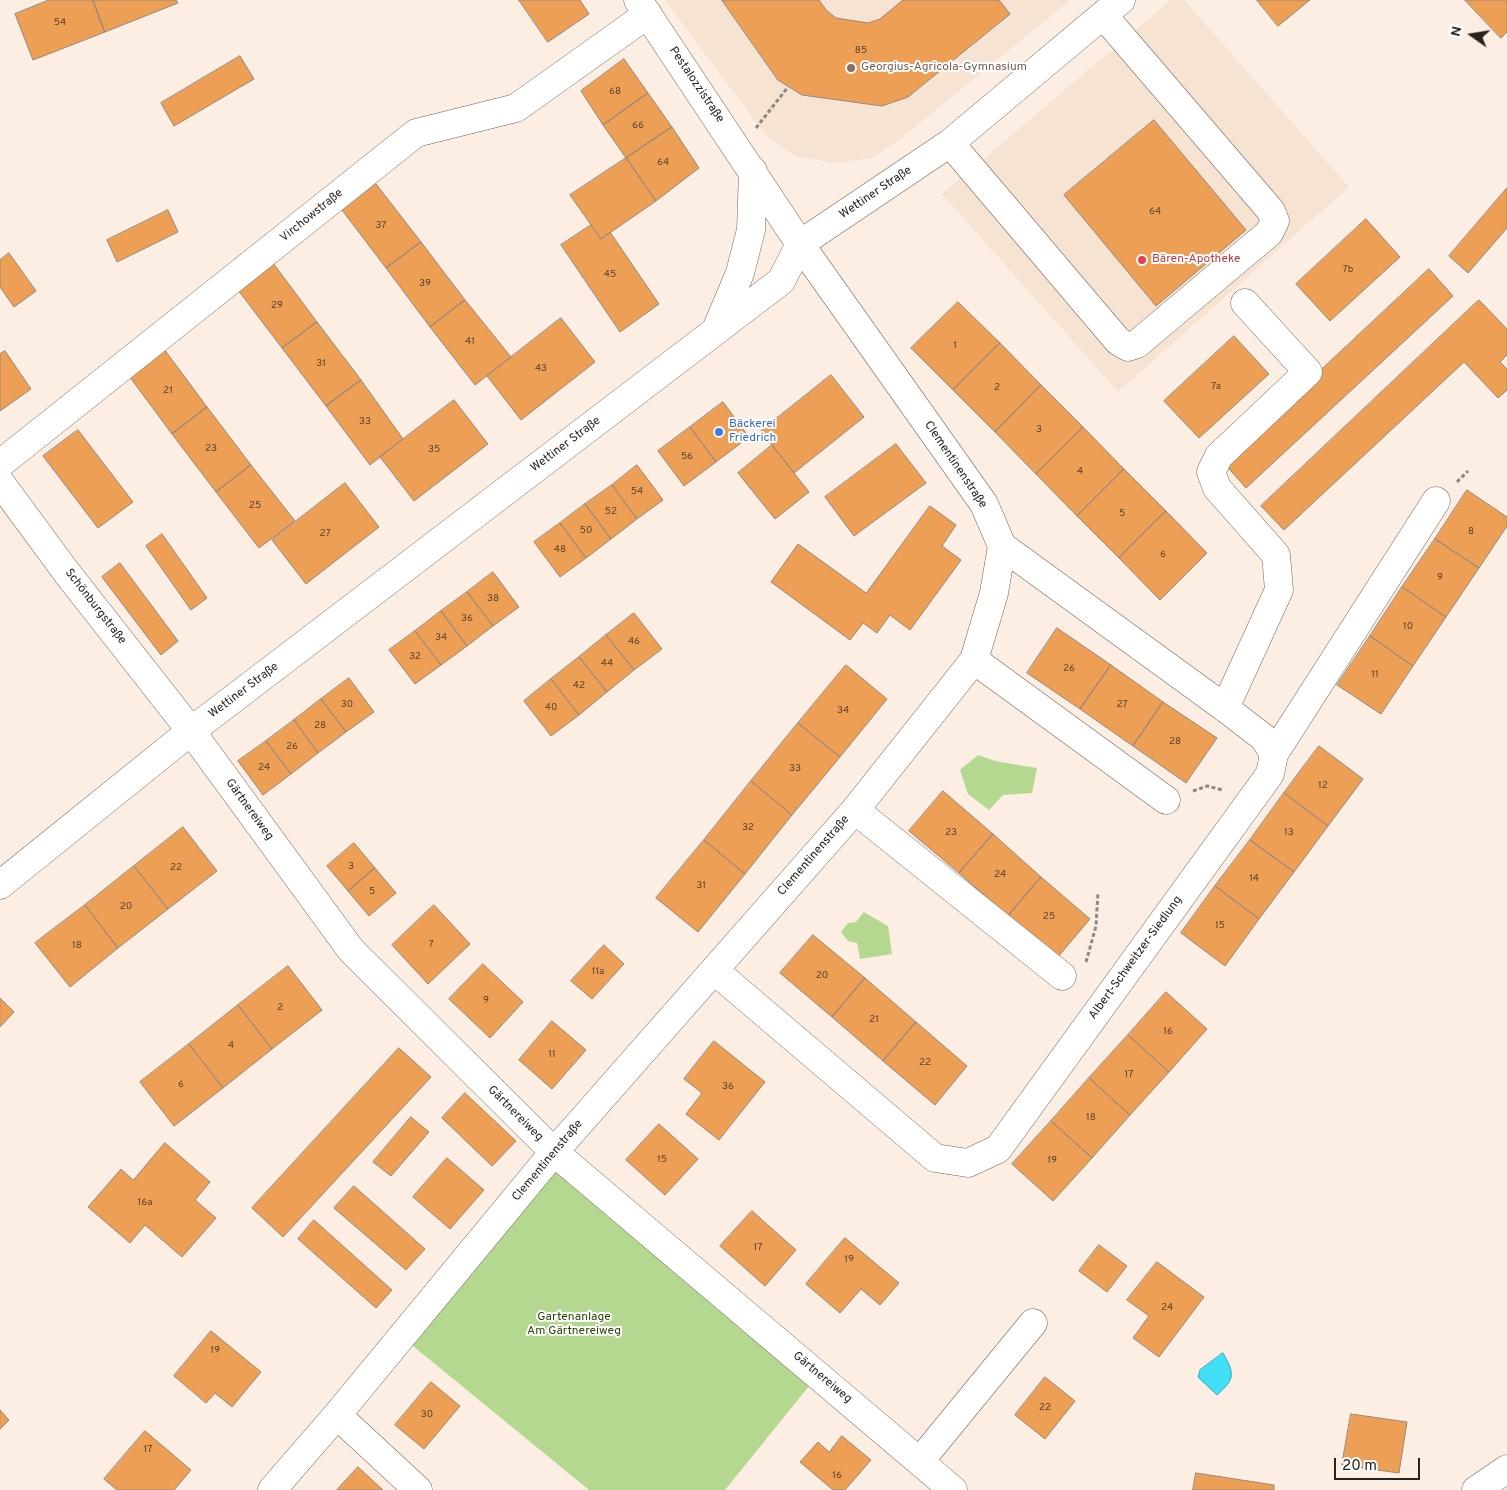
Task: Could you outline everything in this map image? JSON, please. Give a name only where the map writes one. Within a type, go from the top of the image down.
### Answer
[{"type":"street","name":"Pestalozzistraße","points":[[643,7],[800,244]]},
{"type":"street","name":"Virchowstraße","points":[[0,464],[416,133],[516,108],[643,7]]},
{"type":"street","points":[[950,144],[1118,341],[1128,347],[1137,344],[1269,233],[1275,221],[1271,210],[1112,7]]},
{"type":"street","name":"Wettiner Straße","points":[[0,886],[191,731],[782,281],[800,244],[950,144],[1112,7]]},
{"type":"street","points":[[716,331],[740,273],[751,230],[746,160]]},
{"type":"street","name":"Clementinenstraße","points":[[272,1490],[337,1415],[554,1152],[855,810],[974,660],[994,593],[1002,546],[984,504],[800,244]]},
{"type":"street","points":[[1225,708],[1279,590],[1276,555],[1217,488],[1211,472],[1219,456],[1308,372],[1246,303]]},
{"type":"street","name":"Schönburgstraße","points":[[0,482],[67,573],[191,731]]},
{"type":"street","name":"Albert-Schweitzer-Siedlung","points":[[715,971],[935,1158],[968,1163],[998,1149],[1270,774],[1274,754],[1436,501]]},
{"type":"street","points":[[1002,546],[1225,708],[1264,738],[1274,754]]},
{"type":"street","points":[[974,660],[1166,800]]},
{"type":"street","name":"Gärtnereiweg","points":[[191,731],[351,950],[554,1152],[920,1460],[953,1490]]},
{"type":"street","points":[[855,810],[1073,972]]},
{"type":"street","points":[[920,1460],[1033,1324]]},
{"type":"street","points":[[337,1415],[418,1490]]},
{"type":"street","points":[[1476,1490],[1507,1469]]},
{"type":"path","points":[[746,160],[788,86]]},
{"type":"path","points":[[1166,800],[1207,786],[1252,799]]},
{"type":"path","points":[[1073,972],[1096,926],[1098,892]]},
{"type":"shaded area","name":"Georgius-Agricola-Gymnasium","points":[[665,0],[1070,0],[899,140],[872,158],[835,163],[795,156],[766,136]]},
{"type":"shaded area","points":[[1171,0],[1184,0],[1349,187],[1118,392],[942,194]]},
{"type":"green space","points":[[978,755],[995,761],[1037,768],[1032,793],[1003,795],[989,810],[968,794],[960,770]]},
{"type":"green space","points":[[864,912],[888,926],[892,954],[860,959],[857,943],[848,941],[841,932],[848,923],[856,922]]},
{"type":"green space","name":"Gartenanlage Am Gärtnereiweg","points":[[554,1152],[818,1375],[725,1490],[589,1490],[402,1337]]},
{"type":"water","points":[[1223,1353],[1230,1366],[1231,1376],[1227,1385],[1217,1395],[1198,1377],[1200,1370]]},
{"type":"building","points":[[49,0],[93,0],[105,32],[33,60],[15,14]]},
{"type":"building","points":[[93,0],[176,0],[178,3],[105,32]]},
{"type":"building","points":[[519,0],[580,0],[589,14],[548,42]]},
{"type":"building","points":[[722,0],[819,0],[827,11],[836,18],[868,23],[880,19],[903,0],[999,0],[1010,14],[908,97],[882,106],[802,95],[778,80]]},
{"type":"building","points":[[1257,0],[1310,0],[1278,26]]},
{"type":"building","points":[[1465,0],[1507,0],[1507,32],[1501,38]]},
{"type":"building","points":[[240,56],[254,79],[174,126],[161,103]]},
{"type":"building","points":[[624,59],[648,93],[603,125],[581,91]]},
{"type":"building","points":[[648,93],[672,127],[626,158],[603,125]]},
{"type":"building","points":[[1154,120],[1246,230],[1156,306],[1064,195]]},
{"type":"building","points":[[672,127],[699,168],[656,201],[626,158]]},
{"type":"building","points":[[626,158],[656,201],[601,239],[570,195]]},
{"type":"building","points":[[376,184],[421,242],[386,268],[342,210]]},
{"type":"building","points":[[1507,188],[1507,228],[1468,273],[1449,256]]},
{"type":"building","points":[[168,210],[178,232],[117,262],[107,240]]},
{"type":"building","points":[[1366,219],[1400,257],[1330,321],[1296,284]]},
{"type":"building","points":[[591,225],[601,239],[610,232],[659,304],[620,332],[561,245]]},
{"type":"building","points":[[421,242],[465,300],[430,327],[386,268]]},
{"type":"building","points":[[9,253],[36,291],[14,307],[0,287],[0,260]]},
{"type":"building","points":[[273,263],[317,322],[282,348],[238,290]]},
{"type":"building","points":[[1429,269],[1453,296],[1246,488],[1223,462]]},
{"type":"building","points":[[465,300],[511,357],[475,385],[430,327]]},
{"type":"building","points":[[1479,300],[1507,329],[1507,355],[1500,362],[1507,369],[1507,390],[1498,398],[1464,362],[1284,530],[1261,506]]},
{"type":"building","points":[[958,302],[1000,343],[953,390],[911,348]]},
{"type":"building","points":[[561,318],[595,362],[521,420],[487,376]]},
{"type":"building","points":[[317,322],[361,380],[326,406],[282,348]]},
{"type":"building","points":[[1234,336],[1269,374],[1199,438],[1164,401]]},
{"type":"building","points":[[1000,343],[1041,385],[995,432],[953,390]]},
{"type":"building","points":[[164,349],[207,407],[172,434],[129,376]]},
{"type":"building","points":[[5,351],[31,389],[0,411],[0,354]]},
{"type":"building","points":[[831,375],[864,417],[794,473],[761,431]]},
{"type":"building","points":[[361,380],[403,439],[370,465],[326,406]]},
{"type":"building","points":[[1041,385],[1083,427],[1036,474],[995,432]]},
{"type":"building","points":[[454,400],[488,444],[414,501],[380,457]]},
{"type":"building","name":"Bäckerei Friedrich","points":[[723,402],[749,437],[716,462],[690,427]]},
{"type":"building","points":[[207,407],[251,465],[216,492],[172,434]]},
{"type":"building","points":[[690,427],[716,462],[684,486],[658,451]]},
{"type":"building","points":[[1083,427],[1124,469],[1077,516],[1036,474]]},
{"type":"building","points":[[78,430],[133,502],[98,528],[43,456]]},
{"type":"building","points":[[896,444],[926,483],[854,536],[825,497]]},
{"type":"building","points":[[772,445],[809,492],[775,519],[738,473]]},
{"type":"building","points":[[251,465],[295,521],[259,548],[216,492]]},
{"type":"building","points":[[637,465],[663,500],[637,519],[612,485]]},
{"type":"building","points":[[1124,469],[1166,511],[1119,558],[1077,516]]},
{"type":"building","points":[[345,483],[379,527],[306,584],[272,540]]},
{"type":"building","points":[[612,485],[637,519],[611,539],[585,504]]},
{"type":"building","points":[[1467,490],[1507,517],[1507,526],[1479,568],[1435,539]]},
{"type":"building","points":[[585,504],[611,539],[586,558],[560,523]]},
{"type":"building","points":[[930,506],[956,525],[942,546],[961,560],[910,630],[890,615],[877,633],[863,623],[850,640],[771,582],[798,544],[866,593]]},
{"type":"building","points":[[1166,511],[1207,553],[1160,600],[1119,558]]},
{"type":"building","points":[[560,523],[586,558],[560,577],[534,542]]},
{"type":"building","points":[[162,534],[207,598],[191,610],[146,546]]},
{"type":"building","points":[[1435,539],[1479,568],[1446,617],[1402,587]]},
{"type":"building","points":[[120,563],[178,641],[161,655],[102,577]]},
{"type":"building","points":[[493,572],[519,607],[493,626],[467,592]]},
{"type":"building","points":[[1402,587],[1446,617],[1413,666],[1370,636]]},
{"type":"building","points":[[467,592],[493,626],[467,646],[441,611]]},
{"type":"building","points":[[441,611],[467,646],[441,665],[415,631]]},
{"type":"building","points":[[634,613],[662,649],[634,670],[606,635]]},
{"type":"building","points":[[1057,628],[1111,665],[1080,709],[1027,673]]},
{"type":"building","points":[[415,631],[441,665],[415,684],[389,650]]},
{"type":"building","points":[[606,635],[634,670],[607,692],[579,657]]},
{"type":"building","points":[[1370,636],[1413,666],[1381,714],[1337,685]]},
{"type":"building","points":[[579,657],[607,692],[579,715],[551,679]]},
{"type":"building","points":[[846,665],[887,699],[840,757],[798,723]]},
{"type":"building","points":[[1111,665],[1163,702],[1133,746],[1080,709]]},
{"type":"building","points":[[349,678],[374,712],[346,732],[321,699]]},
{"type":"building","points":[[551,679],[579,715],[551,736],[524,701]]},
{"type":"building","points":[[321,699],[346,732],[318,753],[294,720]]},
{"type":"building","points":[[1163,702],[1217,738],[1186,783],[1133,746]]},
{"type":"building","points":[[294,720],[318,753],[291,774],[266,741]]},
{"type":"building","points":[[798,723],[840,757],[792,815],[751,781]]},
{"type":"building","points":[[266,741],[291,774],[263,795],[238,761]]},
{"type":"building","points":[[1319,746],[1363,779],[1328,826],[1284,793]]},
{"type":"building","points":[[751,781],[792,815],[745,874],[704,840]]},
{"type":"building","points":[[943,791],[993,834],[959,873],[909,831]]},
{"type":"building","points":[[1284,793],[1328,826],[1294,872],[1250,840]]},
{"type":"building","points":[[183,827],[217,871],[168,909],[134,866]]},
{"type":"building","points":[[993,834],[1041,877],[1008,916],[959,873]]},
{"type":"building","points":[[704,840],[745,874],[698,932],[656,898]]},
{"type":"building","points":[[1250,840],[1294,872],[1259,919],[1215,886]]},
{"type":"building","points":[[354,843],[375,868],[348,891],[327,866]]},
{"type":"building","points":[[134,866],[168,909],[118,948],[85,905]]},
{"type":"building","points":[[375,868],[396,893],[369,916],[348,891]]},
{"type":"building","points":[[1041,877],[1090,919],[1057,958],[1008,916]]},
{"type":"building","points":[[1215,886],[1259,919],[1225,966],[1181,933]]},
{"type":"building","points":[[85,905],[118,948],[70,987],[35,943]]},
{"type":"building","points":[[434,905],[470,944],[428,984],[392,945]]},
{"type":"building","points":[[813,935],[865,978],[832,1017],[780,973]]},
{"type":"building","points":[[604,945],[624,964],[592,999],[571,981]]},
{"type":"building","points":[[483,964],[523,1002],[490,1038],[449,999]]},
{"type":"building","points":[[288,966],[322,1010],[272,1049],[238,1005]]},
{"type":"building","points":[[865,978],[916,1022],[883,1061],[832,1017]]},
{"type":"building","points":[[1166,992],[1207,1029],[1169,1072],[1128,1035]]},
{"type":"building","points":[[0,998],[14,1012],[0,1027]]},
{"type":"building","points":[[238,1005],[272,1049],[223,1088],[189,1044]]},
{"type":"building","points":[[552,1021],[586,1050],[552,1089],[519,1060]]},
{"type":"building","points":[[916,1022],[967,1066],[935,1105],[883,1061]]},
{"type":"building","points":[[1128,1035],[1169,1072],[1130,1115],[1089,1078]]},
{"type":"building","points":[[714,1041],[765,1082],[719,1140],[686,1114],[702,1093],[684,1079]]},
{"type":"building","points":[[189,1044],[223,1088],[174,1126],[140,1082]]},
{"type":"building","points":[[399,1048],[431,1077],[283,1237],[252,1208]]},
{"type":"building","points":[[1089,1078],[1130,1115],[1092,1158],[1051,1121]]},
{"type":"building","points":[[465,1093],[516,1141],[492,1166],[442,1118]]},
{"type":"building","points":[[411,1117],[429,1132],[391,1176],[373,1162]]},
{"type":"building","points":[[1051,1121],[1092,1158],[1053,1201],[1012,1164]]},
{"type":"building","points":[[659,1124],[698,1159],[665,1195],[626,1160]]},
{"type":"building","points":[[165,1143],[210,1182],[195,1200],[216,1218],[182,1257],[145,1225],[130,1243],[88,1207],[121,1169],[133,1180]]},
{"type":"building","points":[[447,1158],[484,1190],[450,1229],[413,1197]]},
{"type":"building","points":[[354,1186],[425,1249],[406,1270],[334,1208]]},
{"type":"building","points":[[752,1211],[796,1250],[765,1286],[720,1246]]},
{"type":"building","points":[[314,1220],[392,1290],[376,1308],[298,1239]]},
{"type":"building","points":[[845,1238],[899,1283],[880,1305],[861,1289],[840,1313],[806,1284]]},
{"type":"building","points":[[1099,1245],[1127,1266],[1107,1292],[1079,1271]]},
{"type":"building","points":[[1157,1262],[1204,1297],[1159,1357],[1133,1338],[1149,1316],[1127,1300]]},
{"type":"building","points":[[211,1331],[261,1372],[232,1407],[215,1393],[206,1403],[174,1376]]},
{"type":"building","points":[[1045,1377],[1075,1401],[1045,1439],[1015,1415]]},
{"type":"building","points":[[431,1382],[460,1406],[424,1449],[395,1425]]},
{"type":"building","points":[[0,1410],[9,1420],[0,1429]]},
{"type":"building","points":[[1351,1414],[1407,1422],[1399,1473],[1342,1465]]},
{"type":"building","points":[[145,1431],[191,1470],[174,1490],[117,1490],[104,1479]]},
{"type":"building","points":[[842,1436],[871,1460],[845,1490],[833,1490],[800,1462],[818,1442],[829,1452]]},
{"type":"building","points":[[358,1467],[383,1490],[337,1490]]},
{"type":"building","points":[[1196,1473],[1274,1485],[1274,1490],[1193,1490]]},
{"type":"place","name":"Georgius-Agricola-Gymnasium","points":[[851,68]]},
{"type":"place","name":"Bären-Apotheke","points":[[1142,260]]},
{"type":"place","name":"Bäckerei Friedrich","points":[[719,432]]}]
